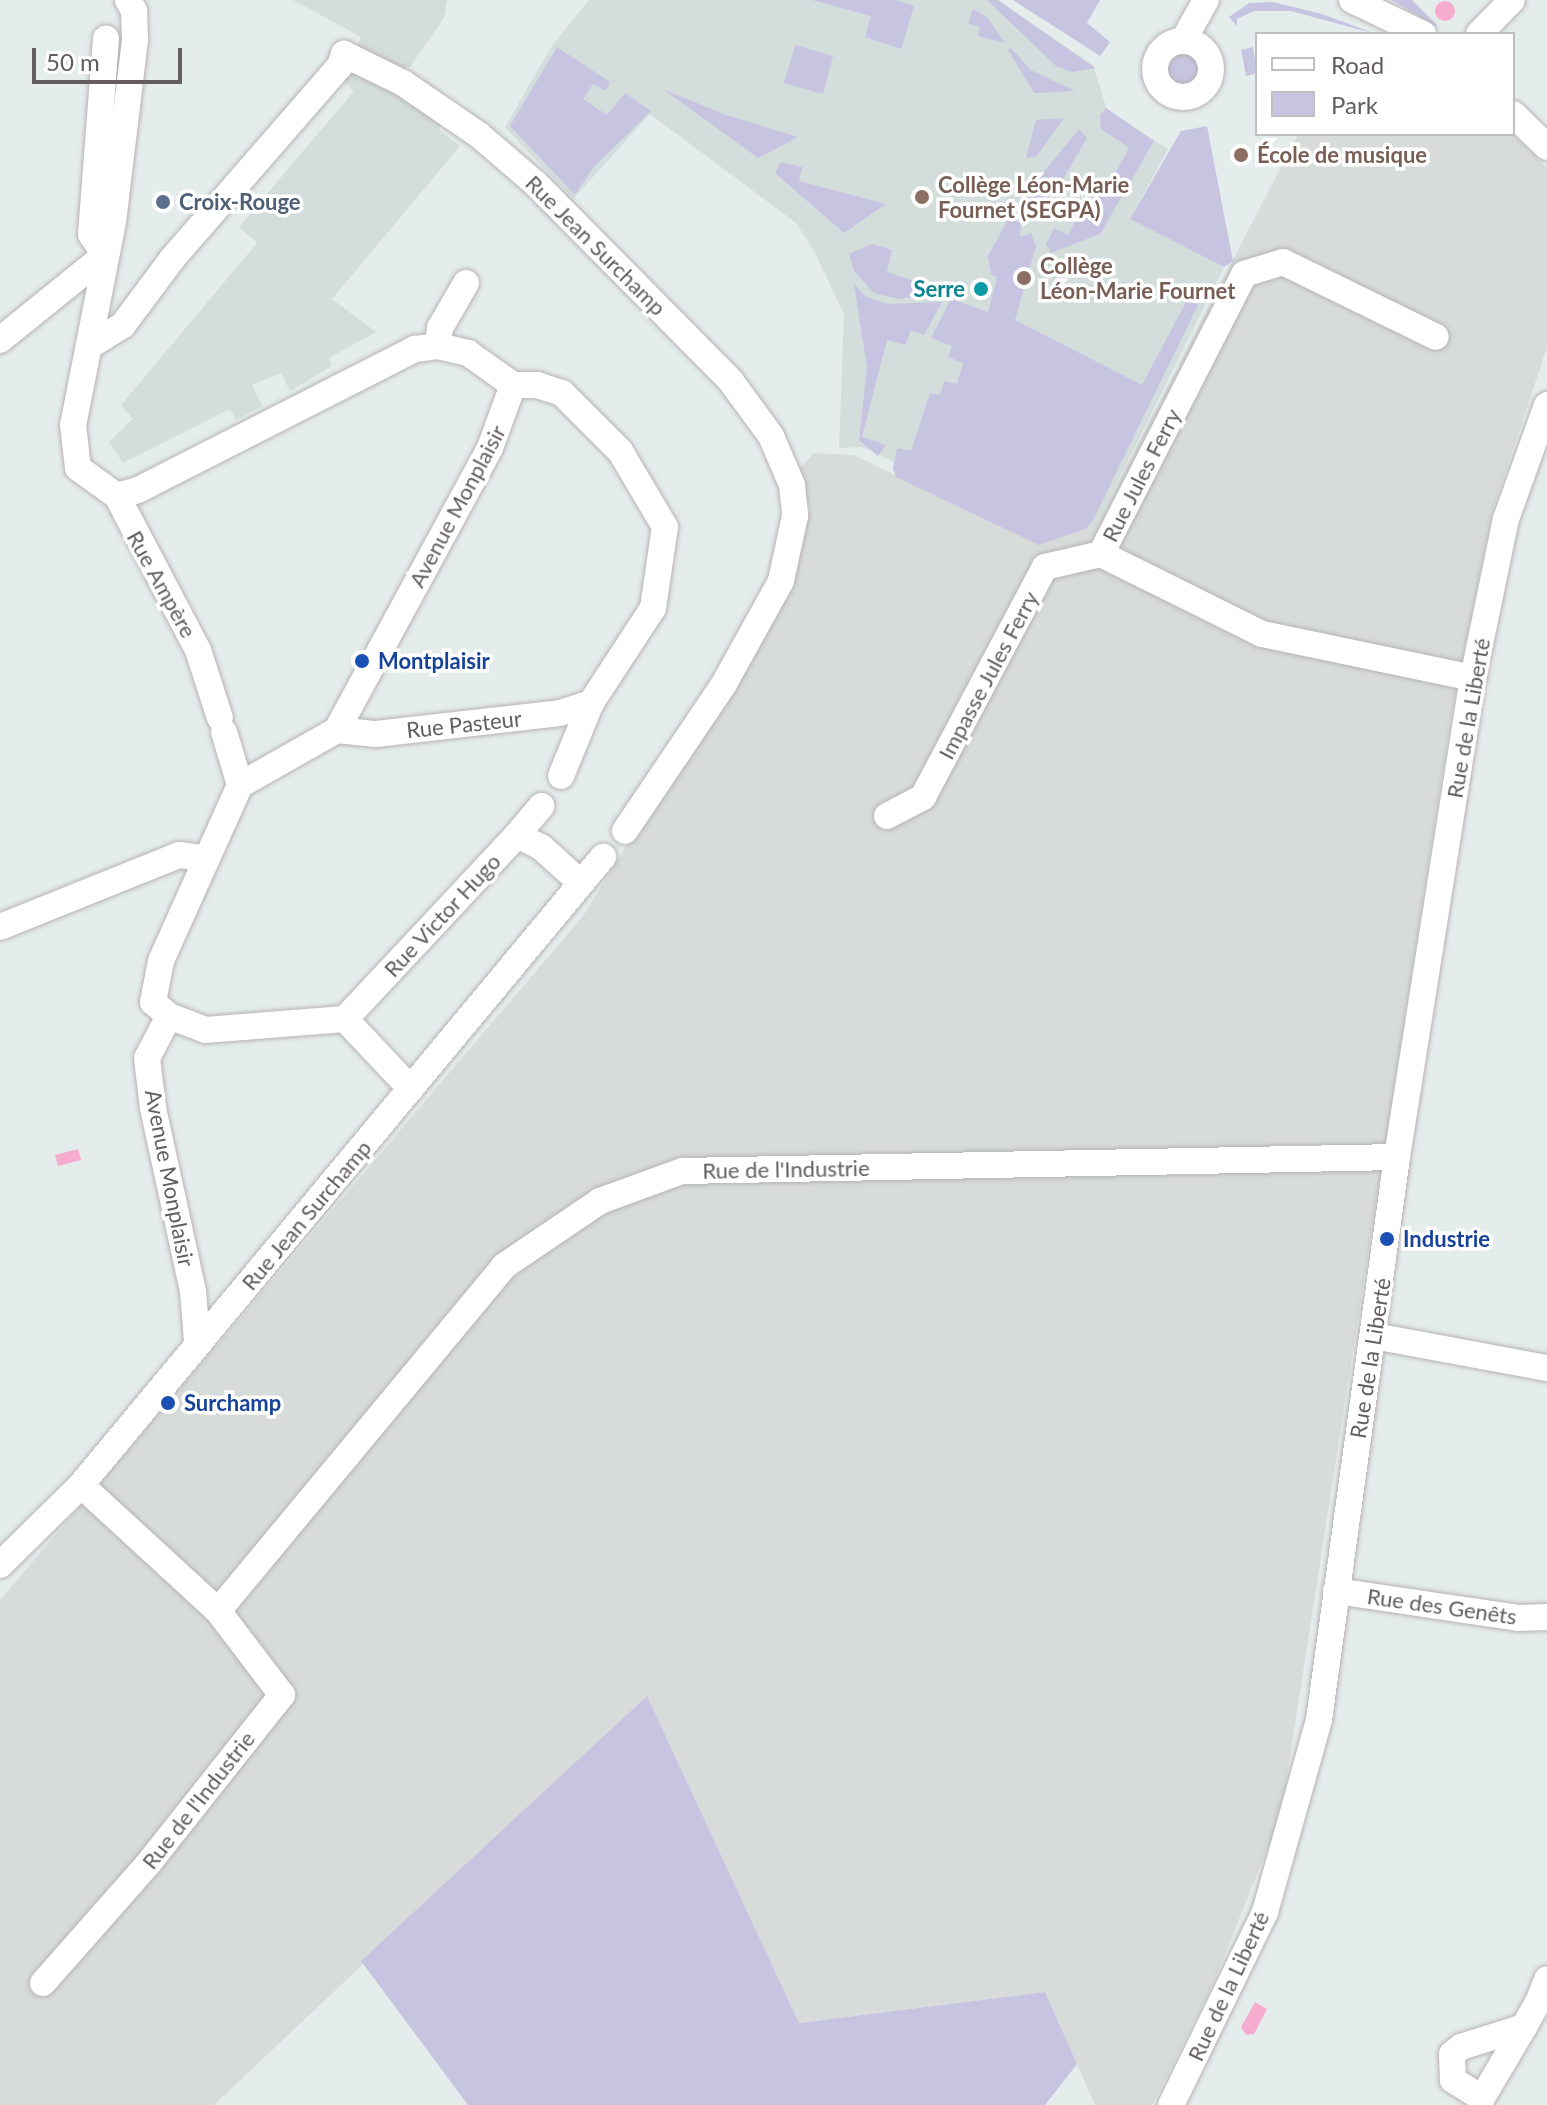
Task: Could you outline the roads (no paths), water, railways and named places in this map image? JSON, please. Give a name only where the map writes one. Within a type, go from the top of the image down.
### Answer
[{"type":"street","points":[[128,0],[134,11],[135,40],[105,255],[72,450],[78,468],[117,496],[415,349],[438,346],[468,353],[513,385],[538,385],[562,393],[620,451],[665,527],[653,608],[591,703],[561,776]]},
{"type":"street","points":[[1183,41],[1206,0]]},
{"type":"street","points":[[1481,32],[1512,0]]},
{"type":"street","points":[[1362,2],[1419,32]]},
{"type":"street","points":[[105,255],[91,234],[106,39]]},
{"type":"street","name":"Rue Jean Surchamp","points":[[91,345],[123,325],[172,259],[340,66],[344,54],[403,83],[479,135],[536,184],[730,380],[771,436],[792,485],[795,516],[781,581],[724,684],[625,831]]},
{"type":"street","points":[[1515,116],[1547,147]]},
{"type":"street","points":[[0,340],[105,255]]},
{"type":"street","name":"Rue Jules Ferry","points":[[1436,337],[1283,262],[1244,274],[1101,554],[1262,634],[1473,678]]},
{"type":"street","points":[[438,346],[440,328],[466,283]]},
{"type":"street","name":"Avenue Monplaisir","points":[[337,730],[490,448],[513,385]]},
{"type":"street","name":"Rue de la Liberté","points":[[1171,2105],[1265,1912],[1319,1720],[1397,1157],[1473,678],[1506,519],[1547,405]]},
{"type":"street","name":"Rue Ampère","points":[[117,496],[125,519],[198,650],[240,785]]},
{"type":"street","name":"Impasse Jules Ferry","points":[[887,816],[923,797],[1045,567],[1101,554]]},
{"type":"street","name":"Rue Pasteur","points":[[337,730],[376,734],[560,713],[591,703]]},
{"type":"street","points":[[337,730],[240,785],[204,858],[161,961],[153,1002],[169,1016],[205,1030],[345,1019],[411,1089]]},
{"type":"street","points":[[517,835],[541,806]]},
{"type":"street","name":"Rue Victor Hugo","points":[[345,1019],[517,835],[541,847],[581,883]]},
{"type":"street","points":[[0,927],[179,855],[204,858]]},
{"type":"street","name":"Rue Jean Surchamp","points":[[0,1565],[81,1485],[197,1341],[603,857]]},
{"type":"street","name":"Avenue Monplaisir","points":[[169,1016],[147,1058],[153,1108],[193,1291],[197,1341]]},
{"type":"street","name":"Rue de l'Industrie","points":[[218,1611],[504,1266],[600,1201],[682,1171],[724,1166],[932,1169],[1397,1157]]},
{"type":"street","points":[[1374,1336],[1547,1368]]},
{"type":"street","name":"Rue de l'Industrie","points":[[43,1983],[148,1864],[282,1695],[218,1611],[81,1485]]},
{"type":"street","name":"Rue des Genêts","points":[[1336,1591],[1518,1618],[1547,1617]]},
{"type":"street","points":[[1524,2027],[1452,2054],[1453,2080],[1482,2098],[1524,2027],[1547,1979]]},
{"type":"place","name":"École de musique","points":[[1241,155]]},
{"type":"place","name":"Collège Léon-Marie Fournet (SEGPA)","points":[[922,197]]},
{"type":"place","name":"Croix-Rouge","points":[[163,202]]},
{"type":"place","name":"Collège Léon-Marie Fournet","points":[[1024,278]]},
{"type":"place","name":"Serre","points":[[981,289]]},
{"type":"place","name":"Montplaisir","points":[[362,661]]},
{"type":"place","name":"Industrie","points":[[1387,1239]]},
{"type":"place","name":"Surchamp","points":[[168,1403]]}]
